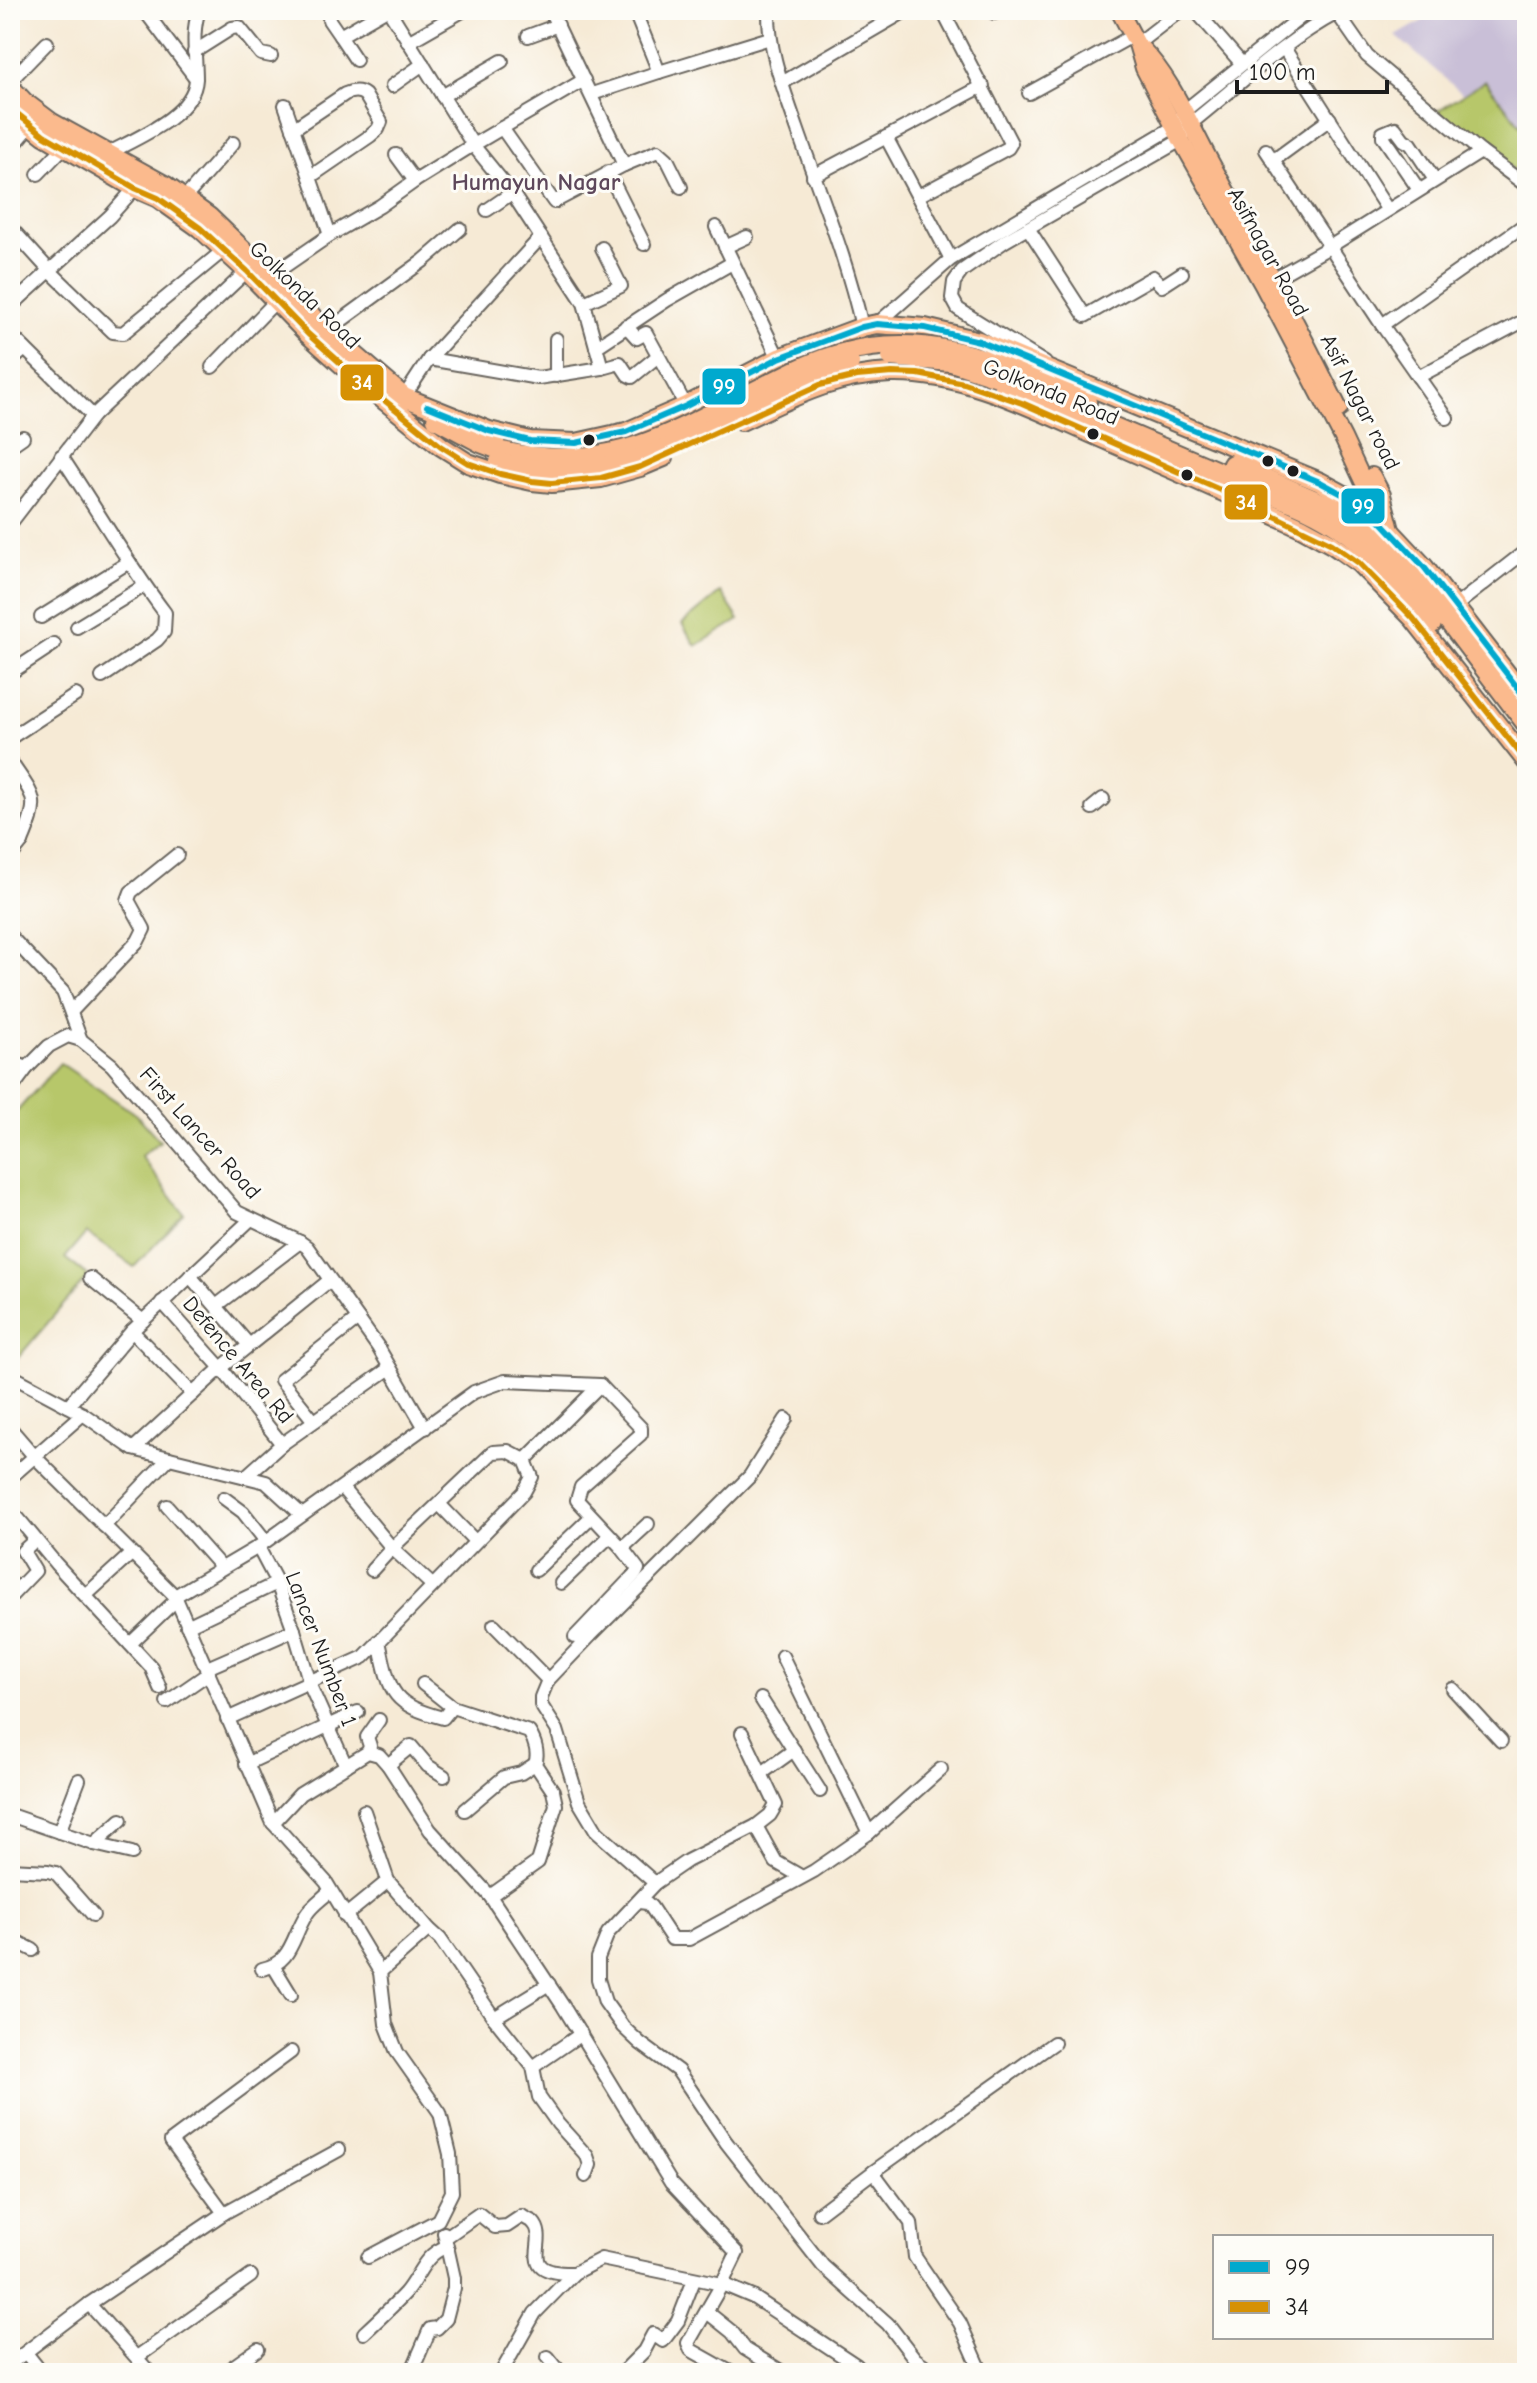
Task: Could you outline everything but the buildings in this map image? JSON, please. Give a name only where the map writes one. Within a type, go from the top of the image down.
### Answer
[{"type":"highway","name":"Golkonda Road","points":[[10,87],[52,123],[166,186],[209,217],[272,275],[283,290],[441,446],[468,463],[532,481],[552,483],[601,478],[640,467],[820,385],[857,376],[892,373],[918,374],[964,383],[1022,403],[1301,527],[1332,544],[1359,563],[1413,618],[1527,762]]},
{"type":"highway","name":"Golkonda Road","points":[[10,108],[44,135],[158,198],[200,228],[340,363],[402,405],[530,441],[576,443],[626,432],[686,406],[779,358],[869,326],[925,328],[979,341],[1320,482],[1359,503],[1376,516],[1424,567],[1527,700]]},
{"type":"highway","points":[[501,457],[552,459],[602,456],[652,440],[794,371],[846,352],[899,344],[954,350],[1002,365],[1264,476],[1355,520],[1399,558],[1527,725]]},
{"type":"highway","points":[[402,405],[453,444],[501,457],[522,468],[579,471],[605,468],[656,453],[800,382],[849,363],[899,357],[951,362],[997,377],[1310,509],[1336,523],[1393,573],[1527,749]]},
{"type":"highway","points":[[762,367],[778,403]]},
{"type":"main road","points":[[1119,10],[1134,40],[1156,63],[1182,125]]},
{"type":"main road","name":"Asifnagar Road","points":[[1182,125],[1268,282],[1363,480],[1376,516]]},
{"type":"main road","name":"Asif Nagar road","points":[[1268,282],[1382,495],[1392,533]]},
{"type":"street","points":[[144,10],[195,79]]},
{"type":"street","points":[[107,154],[177,113],[194,91],[194,32],[199,10]]},
{"type":"street","points":[[340,36],[387,10],[473,145],[512,193],[584,303],[602,368]]},
{"type":"street","points":[[408,42],[464,10]]},
{"type":"street","points":[[550,10],[624,165]]},
{"type":"street","points":[[634,10],[659,72]]},
{"type":"street","points":[[769,10],[770,38],[782,83],[869,326],[951,259],[1182,125],[1242,64],[1313,10]]},
{"type":"street","points":[[782,83],[907,10]]},
{"type":"street","points":[[918,196],[1011,146],[942,10]]},
{"type":"street","points":[[1029,93],[1134,40],[1181,10]]},
{"type":"street","points":[[1195,10],[1242,64]]},
{"type":"street","points":[[1056,373],[1040,358],[958,309],[952,298],[954,282],[962,271],[1182,125],[1336,12],[1367,56],[1481,152],[1527,186]]},
{"type":"street","points":[[329,20],[356,60]]},
{"type":"street","points":[[528,36],[558,25]]},
{"type":"street","points":[[194,52],[232,28],[239,27],[261,54],[271,56]]},
{"type":"street","points":[[592,94],[770,38]]},
{"type":"street","points":[[10,81],[47,43]]},
{"type":"street","points":[[1284,48],[1387,209]]},
{"type":"street","points":[[442,96],[502,61]]},
{"type":"street","points":[[392,86],[423,64]]},
{"type":"street","points":[[272,275],[415,181],[584,80]]},
{"type":"street","points":[[813,176],[983,86]]},
{"type":"street","points":[[293,129],[352,91],[365,95],[381,122],[370,136],[310,177]]},
{"type":"street","points":[[285,105],[330,235]]},
{"type":"street","points":[[1330,119],[1270,155],[1447,418]]},
{"type":"street","points":[[10,150],[31,125]]},
{"type":"street","points":[[502,128],[554,202],[608,172],[658,151],[667,159],[681,187]]},
{"type":"street","points":[[1419,190],[1383,133],[1395,128],[1411,144],[1435,180]]},
{"type":"street","points":[[886,137],[951,259]]},
{"type":"street","points":[[184,199],[233,143]]},
{"type":"street","points":[[38,174],[65,146]]},
{"type":"street","points":[[1268,282],[1481,152]]},
{"type":"street","points":[[396,155],[415,181]]},
{"type":"street","points":[[608,172],[644,244]]},
{"type":"street","points":[[10,307],[110,216],[135,188]]},
{"type":"street","points":[[487,210],[512,193]]},
{"type":"street","points":[[1382,325],[1527,223]]},
{"type":"street","points":[[10,227],[50,271],[113,332],[119,334],[224,250]]},
{"type":"street","points":[[716,227],[796,395]]},
{"type":"street","points":[[1028,228],[1085,316],[1153,277],[1162,286],[1182,273]]},
{"type":"street","points":[[327,331],[423,261],[460,229]]},
{"type":"street","points":[[402,405],[429,359],[541,237]]},
{"type":"street","points":[[725,247],[747,237]]},
{"type":"street","points":[[584,303],[621,286],[602,248]]},
{"type":"street","points":[[596,347],[667,300],[732,263]]},
{"type":"street","points":[[10,524],[93,416],[247,271]]},
{"type":"street","points":[[212,367],[276,301]]},
{"type":"street","points":[[1418,377],[1527,319]]},
{"type":"street","points":[[626,326],[637,338],[646,333],[686,406]]},
{"type":"street","points":[[10,334],[93,416]]},
{"type":"street","points":[[556,339],[556,376]]},
{"type":"street","points":[[10,362],[25,349]]},
{"type":"street","points":[[429,359],[538,378],[620,363],[632,377],[658,356]]},
{"type":"street","points":[[10,446],[23,437]]},
{"type":"street","points":[[61,456],[144,586],[165,613],[164,632],[157,640],[102,677]]},
{"type":"street","points":[[1454,607],[1527,550]]},
{"type":"street","points":[[41,617],[129,562]]},
{"type":"street","points":[[77,627],[144,586]]},
{"type":"street","points":[[10,673],[54,644]]},
{"type":"street","points":[[10,738],[76,695]]},
{"type":"street","points":[[10,761],[32,792],[34,805],[22,842],[10,857]]},
{"type":"street","points":[[1092,808],[1103,799]]},
{"type":"street","points":[[10,821],[22,842]]},
{"type":"street","points":[[71,1012],[138,941],[144,929],[128,900],[131,892],[177,855]]},
{"type":"street","points":[[10,936],[63,992],[81,1040]]},
{"type":"street","points":[[10,1091],[49,1046],[68,1036],[81,1040]]},
{"type":"street","name":"First Lancer Road","points":[[81,1040],[112,1065],[237,1212],[307,1247],[378,1347],[425,1428]]},
{"type":"street","points":[[10,1061],[27,1068]]},
{"type":"street","points":[[68,1406],[132,1331],[251,1219]]},
{"type":"street","points":[[216,1306],[300,1242]]},
{"type":"street","points":[[190,1276],[249,1345]]},
{"type":"street","points":[[90,1278],[143,1321]]},
{"type":"street","points":[[133,1449],[221,1368],[330,1280]]},
{"type":"street","name":"Defence Area Rd","points":[[162,1302],[221,1368],[282,1444]]},
{"type":"street","points":[[314,1421],[281,1380],[358,1319]]},
{"type":"street","points":[[132,1331],[193,1394]]},
{"type":"street","points":[[245,1477],[282,1444],[390,1368]]},
{"type":"street","points":[[10,1375],[83,1414],[133,1449],[266,1482],[302,1515]]},
{"type":"street","points":[[130,1644],[175,1598],[262,1544],[474,1392],[505,1381],[600,1385],[641,1428],[641,1434],[581,1487],[577,1500],[638,1569],[575,1637]]},
{"type":"street","points":[[525,1460],[600,1385]]},
{"type":"street","points":[[10,1478],[83,1414]]},
{"type":"street","points":[[655,1883],[597,1832],[579,1802],[557,1730],[541,1705],[548,1680],[742,1485],[757,1467],[786,1419]]},
{"type":"street","points":[[10,1428],[175,1598],[273,1823],[326,1882],[380,1972],[386,2024],[397,2052],[440,2113],[450,2154],[452,2192],[438,2220],[368,2257]]},
{"type":"street","points":[[227,1719],[364,1657],[524,1492],[532,1477],[525,1460],[508,1451],[493,1452],[372,1570]]},
{"type":"street","points":[[104,1526],[169,1458]]},
{"type":"street","points":[[342,1488],[392,1548],[432,1585]]},
{"type":"street","name":"Lancer Number 1","points":[[224,1498],[243,1512],[262,1544],[310,1682],[346,1766]]},
{"type":"street","points":[[439,1504],[475,1541]]},
{"type":"street","points":[[167,1506],[221,1567]]},
{"type":"street","points":[[536,1570],[591,1517]]},
{"type":"street","points":[[18,1518],[151,1667],[160,1688]]},
{"type":"street","points":[[622,1548],[648,1524]]},
{"type":"street","points":[[561,1583],[610,1536]]},
{"type":"street","points":[[10,1597],[35,1571],[23,1551],[35,1540]]},
{"type":"street","points":[[86,1595],[131,1554]]},
{"type":"street","points":[[187,1626],[277,1583]]},
{"type":"street","points":[[494,1625],[548,1680]]},
{"type":"street","points":[[167,1702],[208,1670],[294,1630]]},
{"type":"street","points":[[375,1644],[398,1700],[423,1713],[443,1718],[452,1707]]},
{"type":"street","points":[[782,1656],[869,1833]]},
{"type":"street","points":[[423,1684],[452,1707],[529,1732],[534,1739],[536,1761],[553,1791],[556,1805],[538,1862],[490,1896]]},
{"type":"street","points":[[1453,1689],[1501,1741]]},
{"type":"street","points":[[761,1699],[820,1791]]},
{"type":"street","points":[[246,1764],[358,1712]]},
{"type":"street","points":[[273,1823],[300,1794],[368,1752],[367,1737],[379,1720]]},
{"type":"street","points":[[742,1733],[776,1805],[770,1815],[756,1826],[687,1861],[655,1883],[608,1933],[598,1958],[598,1979],[605,2002],[632,2035],[678,2071],[726,2142],[823,2266],[888,2324],[915,2359],[935,2373]]},
{"type":"street","points":[[388,1765],[411,1746],[428,1766],[444,1776]]},
{"type":"street","points":[[762,1773],[794,1750]]},
{"type":"street","points":[[368,1752],[379,1755],[388,1765],[430,1830],[490,1896],[581,2034],[671,2183],[737,2253],[688,2343],[691,2350],[732,2373]]},
{"type":"street","points":[[465,1810],[504,1777],[521,1773],[536,1761]]},
{"type":"street","points":[[639,1902],[651,1907],[672,1939],[689,1939],[802,1877],[869,1833],[941,1769]]},
{"type":"street","points":[[59,1832],[79,1780]]},
{"type":"street","points":[[364,1811],[388,1881],[440,1939],[494,2018],[533,2067],[539,2097],[587,2156],[590,2165],[586,2176]]},
{"type":"street","points":[[10,1815],[94,1844],[132,1853]]},
{"type":"street","points":[[94,1844],[121,1820]]},
{"type":"street","points":[[756,1826],[776,1862],[802,1877]]},
{"type":"street","points":[[10,1869],[56,1873],[93,1915]]},
{"type":"street","points":[[345,1916],[388,1881]]},
{"type":"street","points":[[291,1995],[268,1968],[288,1952],[307,1912],[330,1891]]},
{"type":"street","points":[[380,1972],[429,1929]]},
{"type":"street","points":[[10,1938],[33,1950]]},
{"type":"street","points":[[494,2018],[549,1984]]},
{"type":"street","points":[[533,2067],[581,2034]]},
{"type":"street","points":[[819,2213],[1054,2043]]},
{"type":"street","points":[[224,2213],[171,2141],[291,2052]]},
{"type":"street","points":[[10,2364],[89,2304],[224,2213],[339,2150]]},
{"type":"street","points":[[873,2172],[911,2223],[915,2257],[960,2323],[982,2373]]},
{"type":"street","points":[[364,2333],[403,2294],[436,2250],[479,2214],[495,2227],[507,2226],[522,2216],[533,2222],[539,2232],[537,2254],[541,2266],[552,2274],[574,2273]]},
{"type":"street","points":[[411,2373],[430,2329],[437,2328],[446,2319],[454,2288],[446,2242],[438,2220]]},
{"type":"street","points":[[501,2373],[535,2313],[574,2273],[601,2259],[722,2284],[753,2297],[864,2373]]},
{"type":"street","points":[[137,2357],[251,2276]]},
{"type":"street","points":[[622,2373],[644,2351],[653,2334],[663,2341],[678,2321],[694,2280]]},
{"type":"street","points":[[89,2304],[150,2373]]},
{"type":"street","points":[[707,2312],[732,2332],[745,2349],[784,2373]]},
{"type":"street","points":[[224,2373],[258,2349]]},
{"type":"street","points":[[26,2353],[42,2373]]},
{"type":"street","points":[[548,2357],[561,2373]]},
{"type":"shaded area","points":[[1441,10],[1527,10],[1527,150],[1396,36]]},
{"type":"green space","points":[[1485,81],[1527,133],[1527,180],[1437,111]]},
{"type":"green space","points":[[721,592],[739,620],[696,646],[682,624]]},
{"type":"green space","points":[[60,1063],[137,1115],[160,1141],[141,1156],[184,1214],[134,1267],[86,1233],[65,1258],[88,1276],[10,1367],[10,1119]]},
{"type":"transit line","name":"34","points":[[10,108],[44,135],[158,198],[200,228],[363,383],[441,446],[468,463],[532,481],[552,483],[601,478],[640,467],[820,385],[857,376],[892,373],[918,374],[964,383],[1022,403],[1236,497],[1332,544],[1359,563],[1413,618],[1527,762]]},
{"type":"transit line","name":"99","points":[[427,406],[489,431],[530,441],[576,443],[626,432],[686,406],[779,358],[862,327],[877,324],[925,328],[979,341],[1320,482],[1359,503],[1376,516],[1424,567],[1527,700]]},
{"type":"district","name":"Humayun Nagar","points":[[536,182]]}]
